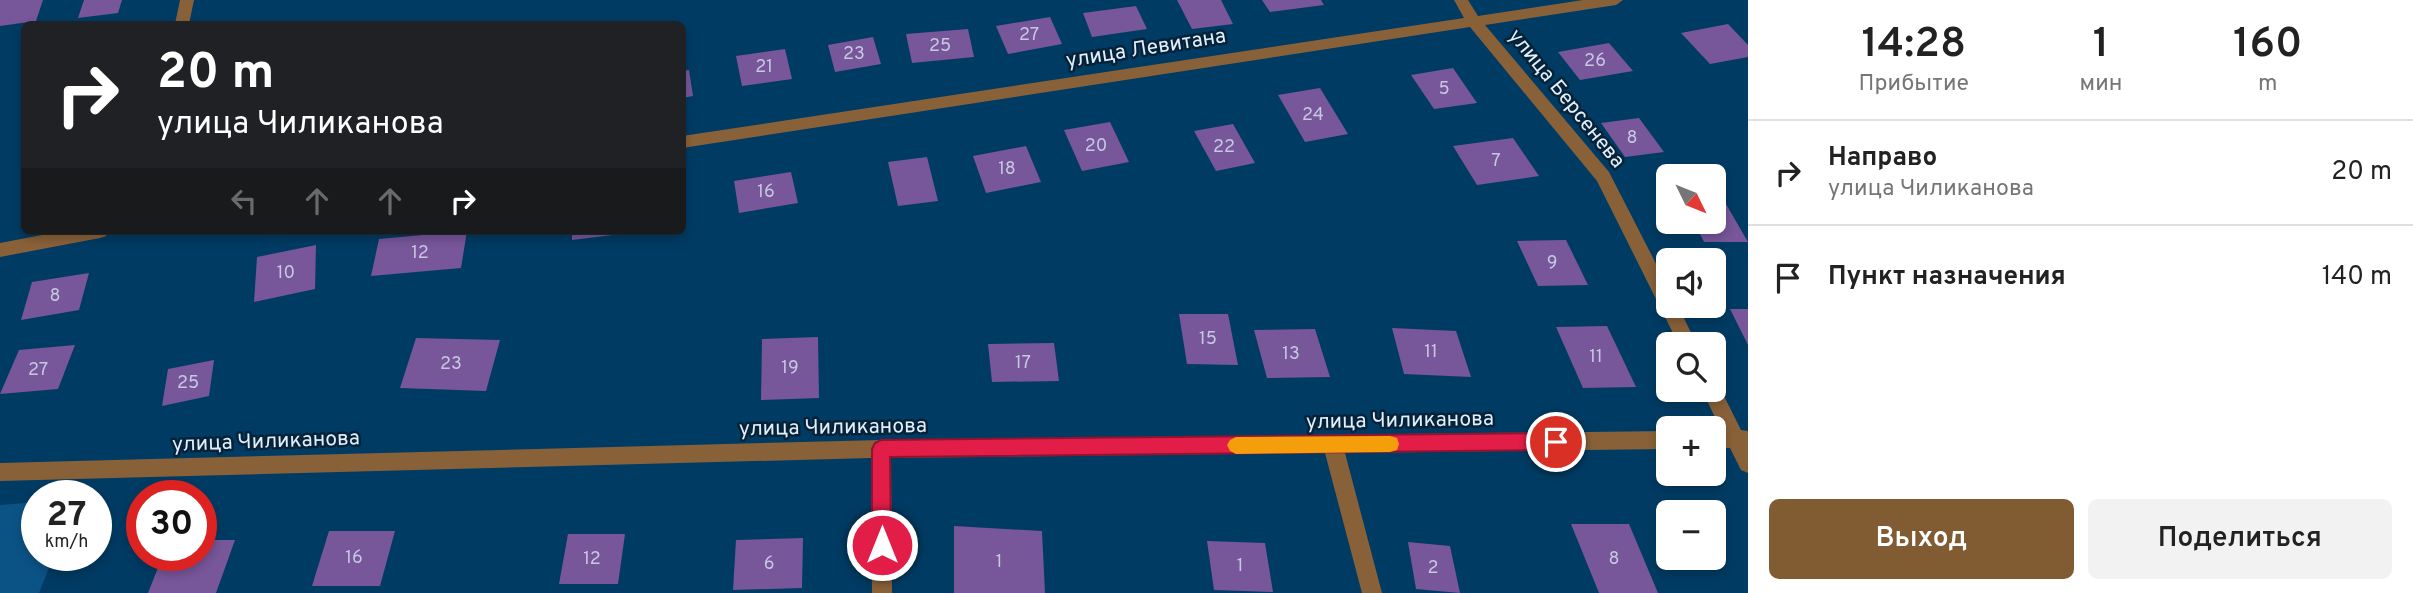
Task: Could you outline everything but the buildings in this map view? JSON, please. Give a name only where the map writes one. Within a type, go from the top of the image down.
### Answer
[{"type":"street","points":[[183,21],[187,0]]},
{"type":"street","name":"улица Берсенева","points":[[1461,0],[1474,22],[1603,177],[1656,281]]},
{"type":"street","name":"улица Левитана","points":[[686,141],[1616,0]]},
{"type":"street","points":[[0,250],[79,235]]},
{"type":"street","points":[[1719,402],[1742,439],[1748,464]]},
{"type":"street","name":"улица Чиликанова","points":[[0,472],[881,449],[1656,440]]},
{"type":"street","points":[[1333,445],[1372,593]]},
{"type":"street","points":[[881,449],[882,593]]},
{"type":"shaded area","points":[[21,503],[21,571],[48,571],[39,593],[0,593],[0,505]]},
{"type":"slow traffic","points":[[1236,445],[1390,444]]},
{"type":"route","points":[[882,545],[881,449],[1556,442]]}]
